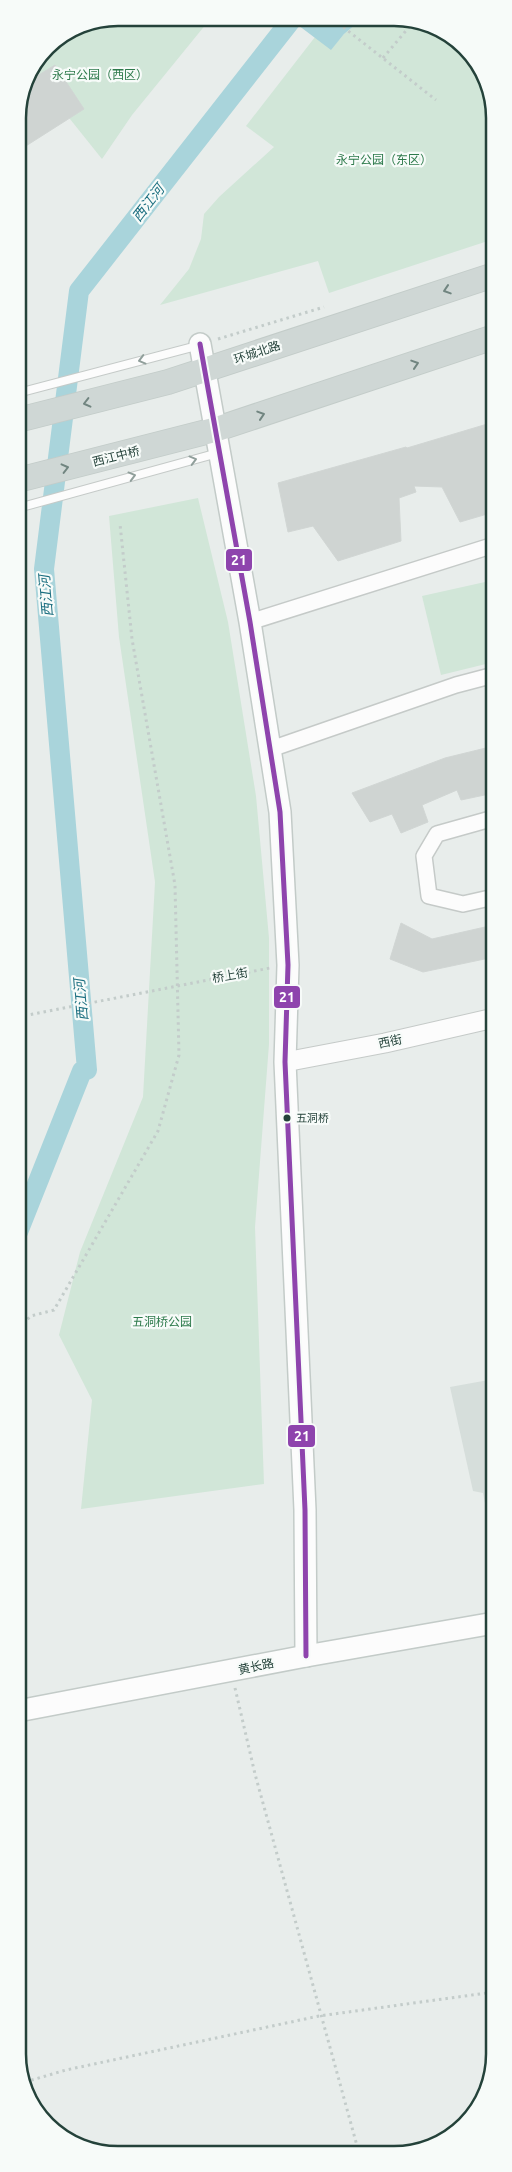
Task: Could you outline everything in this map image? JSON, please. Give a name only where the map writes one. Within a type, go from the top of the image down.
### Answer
[{"type":"main road","name":"环城北路","points":[[26,418],[168,382],[486,278]]},
{"type":"main road","points":[[216,441],[486,340]]},
{"type":"main road","points":[[195,346],[204,370],[250,622],[280,812],[288,965],[285,1062],[305,1510],[306,1656]]},
{"type":"main road","name":"西江中桥","points":[[26,478],[178,440],[216,441]]},
{"type":"main road","name":"黄长路","points":[[26,1710],[306,1656],[486,1624]]},
{"type":"street","points":[[250,622],[486,548]]},
{"type":"street","points":[[271,749],[456,685],[486,677]]},
{"type":"street","points":[[486,820],[437,834],[424,856],[429,896],[463,904],[486,899]]},
{"type":"street","name":"西街","points":[[285,1062],[384,1043],[486,1020]]},
{"type":"lane","points":[[26,391],[195,346]]},
{"type":"lane","points":[[26,506],[168,466],[216,441]]},
{"type":"path","points":[[342,26],[436,100]]},
{"type":"path","points":[[383,58],[409,27]]},
{"type":"path","points":[[26,1321],[31,1316],[54,1310],[158,1131],[179,1055],[175,985],[175,885],[132,639],[120,524]]},
{"type":"path","name":"桥上街","points":[[175,985],[288,965]]},
{"type":"path","points":[[26,1016],[175,985]]},
{"type":"path","points":[[232,1671],[255,1774],[356,2146]]},
{"type":"path","points":[[30,2081],[66,2070],[320,2016],[486,1993]]},
{"type":"shaded area","points":[[486,1380],[486,1508],[483,1493],[473,1491],[450,1387]]},
{"type":"green space","name":"永宁公园（西区）","points":[[204,26],[132,115],[102,159],[62,109],[39,73],[53,53],[72,39],[83,33],[106,27]]},
{"type":"green space","name":"永宁公园（东区）","points":[[354,26],[412,28],[423,31],[450,45],[467,62],[481,89],[485,106],[486,242],[329,293],[318,261],[160,305],[189,269],[201,239],[204,214],[219,197],[274,147],[246,126],[315,37],[331,49]]},
{"type":"green space","name":"五洞桥公园","points":[[198,498],[228,622],[256,796],[269,938],[269,1044],[255,1227],[264,1484],[81,1509],[92,1400],[59,1335],[80,1252],[143,1097],[155,882],[119,637],[109,516]]},
{"type":"green space","points":[[486,582],[486,664],[441,675],[422,596]]},
{"type":"water","points":[[299,26],[354,26],[344,34],[331,50]]},
{"type":"building","points":[[55,65],[84,109],[26,146],[26,112],[29,94],[37,76]]},
{"type":"building","points":[[486,424],[486,514],[460,522],[442,487],[414,486],[416,492],[399,498],[401,541],[338,561],[313,526],[288,532],[278,483]]},
{"type":"building","points":[[486,748],[486,795],[461,800],[457,790],[422,805],[428,822],[401,833],[392,814],[370,822],[352,793],[445,758]]},
{"type":"building","points":[[401,923],[432,939],[486,927],[486,959],[423,972],[390,959]]},
{"type":"waterway","name":"西江河","points":[[26,1212],[82,1071],[87,1070],[44,569],[79,291],[287,26]]},
{"type":"transit line","name":"21","points":[[200,344],[250,622],[280,812],[288,965],[285,1062],[305,1510],[306,1656]]},
{"type":"place","name":"五洞桥","points":[[287,1118]]}]
